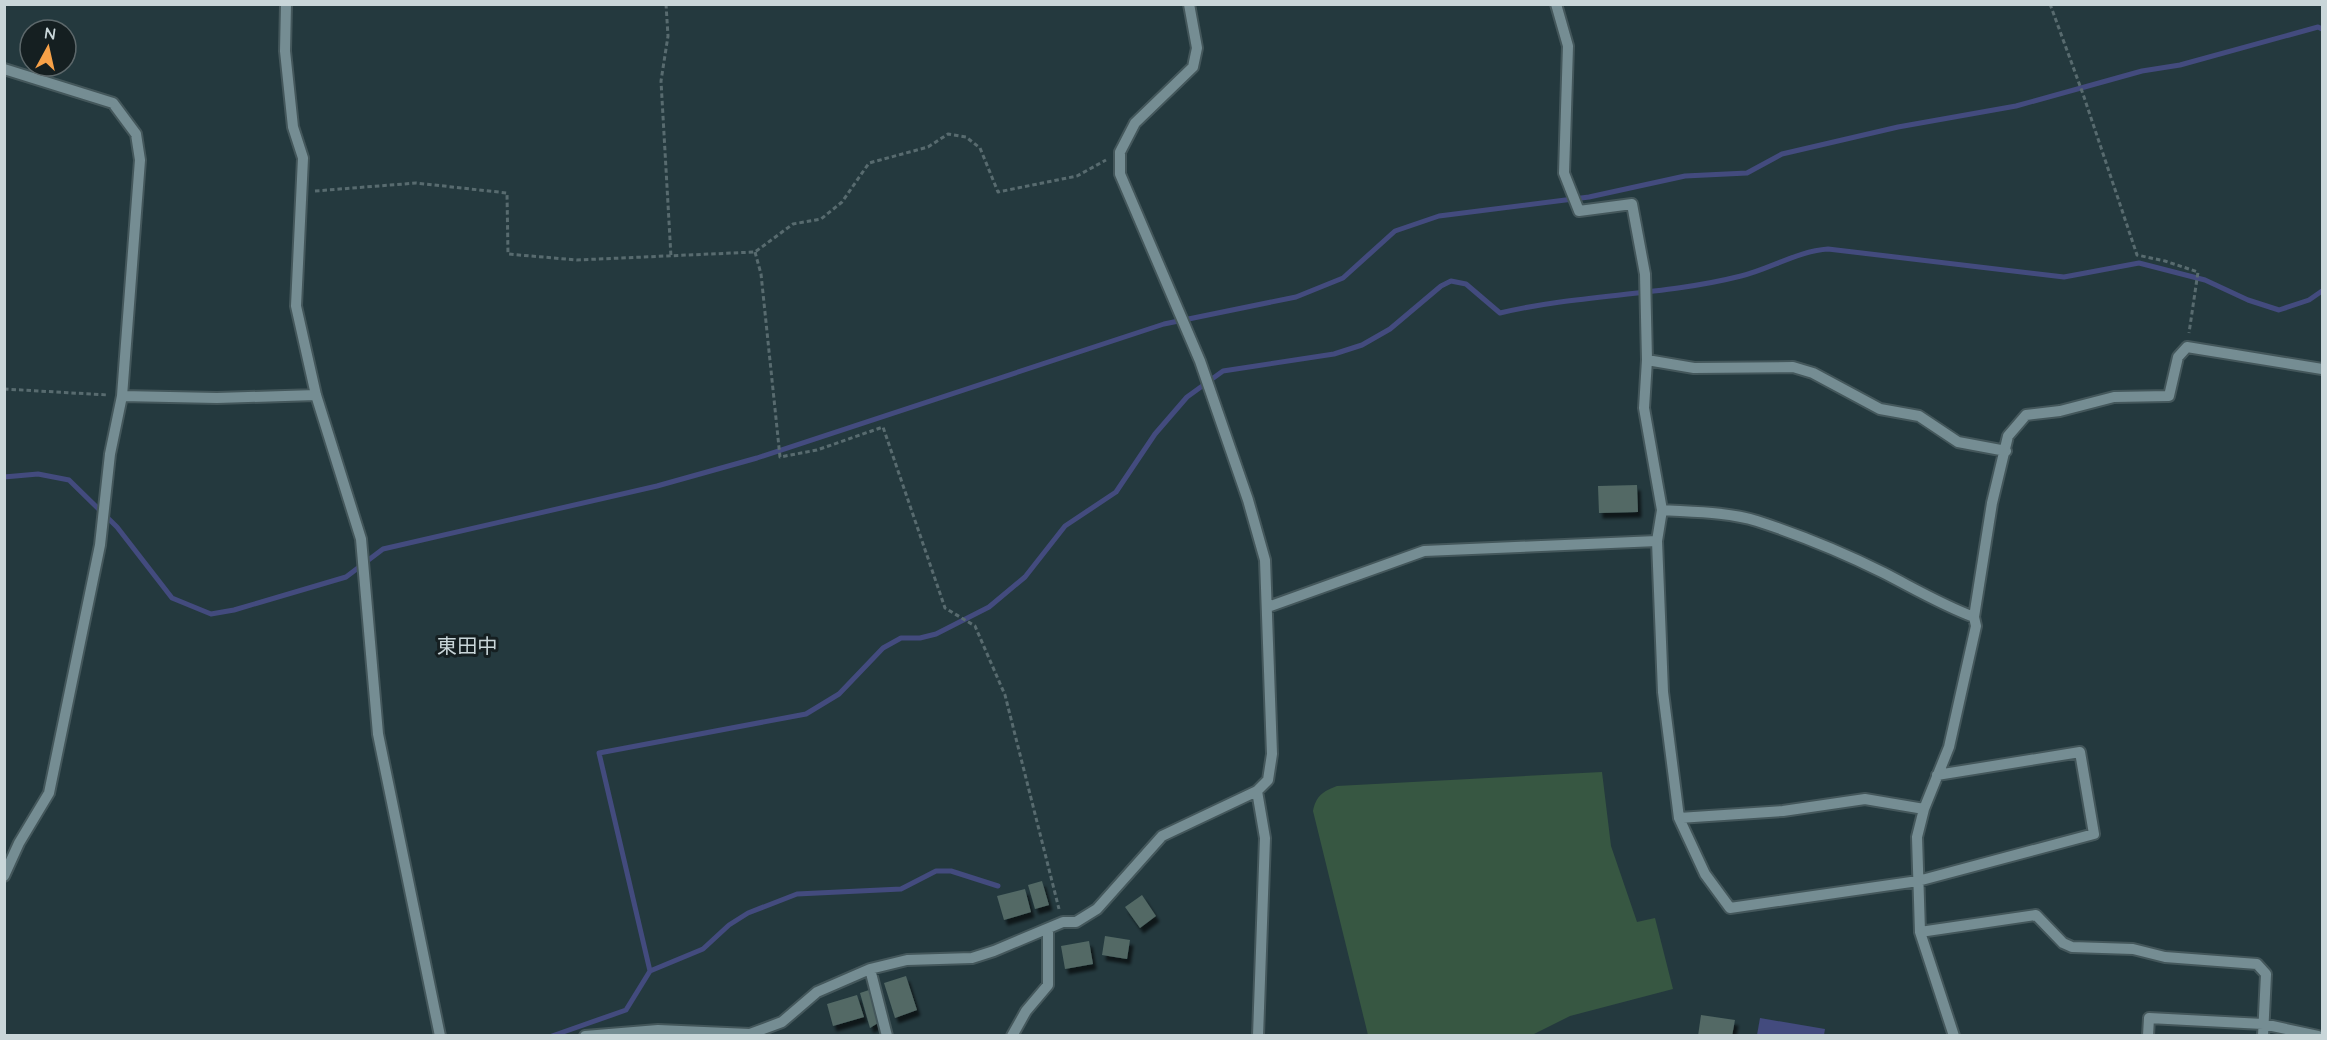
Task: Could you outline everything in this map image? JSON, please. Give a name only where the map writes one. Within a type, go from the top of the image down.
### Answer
[{"type":"street","points":[[286,4],[285,51],[294,127],[303,158],[296,306],[316,395],[361,539],[378,734],[440,1035]]},
{"type":"street","points":[[585,1035],[658,1030],[750,1034],[782,1022],[817,992],[870,969],[907,960],[972,958],[1063,922],[1076,921],[1097,909],[1162,836],[1257,791],[1268,780],[1272,754],[1265,560],[1248,500],[1200,361],[1120,174],[1120,152],[1135,123],[1193,67],[1197,48],[1189,4]]},
{"type":"street","points":[[1556,4],[1568,46],[1564,174],[1579,211],[1632,204],[1645,274],[1647,360],[1644,408],[1662,510],[1657,541],[1663,692],[1679,818],[1705,874],[1730,908],[1918,881],[2094,834],[2080,752],[1937,775]]},
{"type":"street","points":[[4,69],[113,103],[136,134],[140,160],[122,396],[110,454],[100,545],[49,793],[19,843],[4,876]]},
{"type":"street","points":[[1954,1035],[1920,932],[1917,837],[1924,809],[1949,747],[1964,689],[1976,626],[1974,617],[1992,503],[2008,436],[2026,415],[2060,411],[2114,397],[2169,396],[2178,357],[2187,347],[2322,369]]},
{"type":"street","points":[[1647,360],[1694,368],[1793,367],[1813,373],[1880,409],[1919,416],[1958,442],[2006,451]]},
{"type":"street","points":[[122,396],[217,398],[316,395]]},
{"type":"street","points":[[1662,510],[1699,512],[1755,520],[1827,547],[1884,573],[1939,603],[1974,617]]},
{"type":"street","points":[[1268,607],[1424,551],[1657,541]]},
{"type":"street","points":[[1257,791],[1265,838],[1258,1035]]},
{"type":"street","points":[[1679,818],[1783,811],[1865,799],[1924,809]]},
{"type":"street","points":[[1920,932],[2036,915],[2063,943],[2072,947],[2133,950],[2165,957],[2257,964],[2266,974],[2263,1030]]},
{"type":"street","points":[[1012,1035],[1026,1011],[1048,985],[1047,929]]},
{"type":"street","points":[[870,969],[887,1035]]},
{"type":"street","points":[[2148,1035],[2149,1018],[2318,1035]]},
{"type":"path","points":[[666,4],[668,36],[661,81],[671,257]]},
{"type":"path","points":[[2050,4],[2137,255],[2198,272],[2187,347]]},
{"type":"path","points":[[302,192],[416,183],[507,193],[508,254],[577,260],[671,257],[755,252],[792,224],[821,219],[842,202],[869,163],[928,147],[948,134],[966,137],[980,148],[998,192],[1077,176],[1120,152]]},
{"type":"path","points":[[755,252],[761,274],[780,457],[817,450],[883,427],[945,608],[975,626],[1005,695],[1063,922]]},
{"type":"path","points":[[4,388],[122,396]]},
{"type":"green space","points":[[1602,772],[1611,846],[1637,922],[1655,918],[1673,989],[1570,1016],[1532,1035],[1368,1035],[1313,811],[1321,795],[1337,786]]},
{"type":"water","points":[[1760,1018],[1825,1029],[1824,1035],[1757,1035]]},
{"type":"building","points":[[1637,485],[1638,512],[1599,513],[1598,486]]},
{"type":"building","points":[[1042,881],[1049,905],[1035,909],[1028,885]]},
{"type":"building","points":[[1025,889],[1031,912],[1004,920],[997,896]]},
{"type":"building","points":[[1142,895],[1156,916],[1140,928],[1125,907]]},
{"type":"building","points":[[1105,936],[1130,940],[1127,959],[1102,955]]},
{"type":"building","points":[[1089,941],[1093,964],[1065,969],[1061,946]]},
{"type":"building","points":[[906,976],[917,1010],[895,1018],[884,983]]},
{"type":"building","points":[[869,990],[878,1023],[870,1028],[860,993]]},
{"type":"building","points":[[857,995],[864,1017],[833,1026],[827,1004]]},
{"type":"building","points":[[1701,1015],[1735,1020],[1732,1036],[1698,1036]]},
{"type":"waterway","points":[[4,477],[38,474],[69,480],[117,527],[172,598],[211,614],[234,610],[346,577],[383,549],[657,486],[757,458],[1164,324],[1296,297],[1343,278],[1395,231],[1439,216],[1589,197],[1685,176],[1747,173],[1782,154],[1898,127],[2016,106],[2142,71],[2180,65],[2318,27],[2322,29]]},
{"type":"waterway","points":[[650,971],[599,753],[806,714],[839,694],[883,648],[901,638],[920,638],[936,634],[989,607],[1025,577],[1065,526],[1116,492],[1155,434],[1187,397],[1223,371],[1334,354],[1362,345],[1390,329],[1441,286],[1451,281],[1466,284],[1500,313],[1560,302],[1711,283],[1752,273],[1806,253],[1828,249],[2064,277],[2139,263],[2205,280],[2248,300],[2279,310],[2309,300],[2322,291]]},
{"type":"waterway","points":[[552,1036],[626,1010],[650,971],[703,949],[729,925],[748,913],[797,894],[901,889],[936,871],[951,871],[998,886]]},
{"type":"district","name":"東田中","points":[[467,645]]}]
